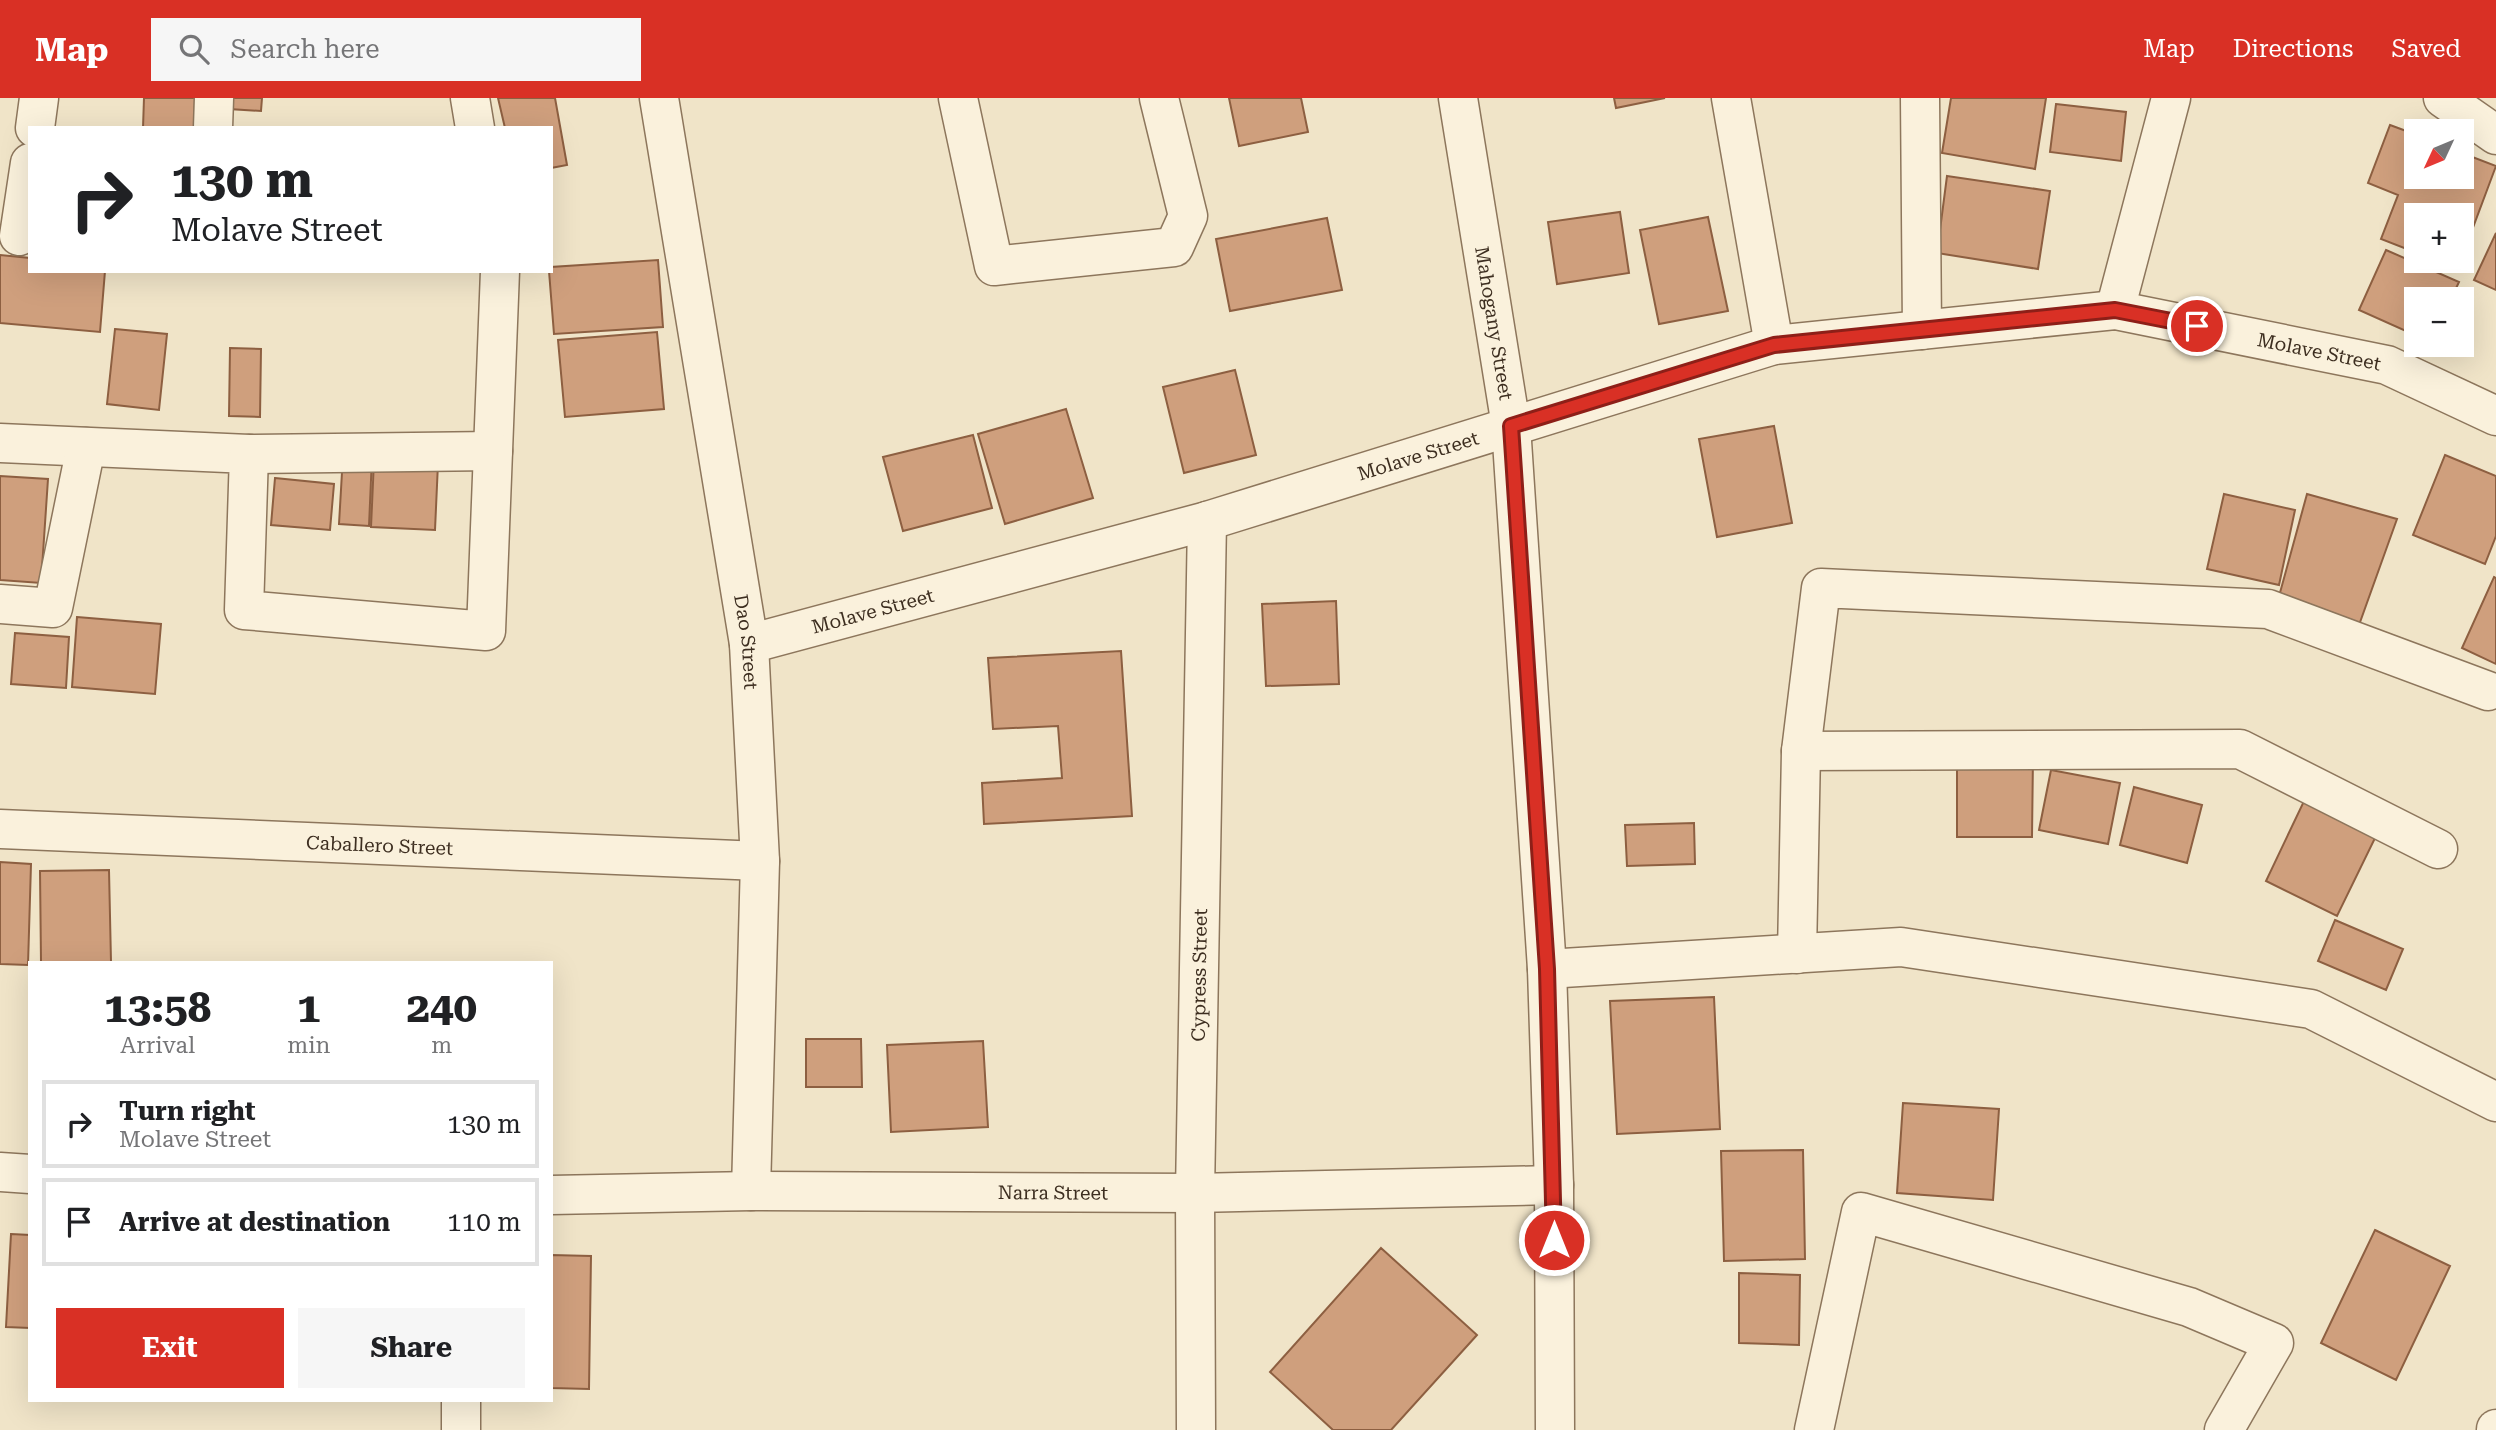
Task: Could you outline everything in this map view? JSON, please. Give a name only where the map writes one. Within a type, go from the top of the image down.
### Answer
[{"type":"street","points":[[35,126],[39,98]]},
{"type":"street","points":[[213,126],[214,98]]},
{"type":"street","points":[[470,98],[475,126]]},
{"type":"street","name":"Dao Street","points":[[659,98],[749,644],[761,861],[751,1191]]},
{"type":"street","points":[[958,98],[994,266],[1174,247],[1188,216],[1159,98]]},
{"type":"street","name":"Mahogany Street","points":[[1458,98],[1511,426],[1547,969],[1554,1185],[1555,1430]]},
{"type":"street","points":[[1731,98],[1774,345]]},
{"type":"street","points":[[1920,98],[1922,330]]},
{"type":"street","points":[[2115,310],[2171,98]]},
{"type":"street","points":[[2443,98],[2496,135]]},
{"type":"street","points":[[16,236],[28,173]]},
{"type":"street","points":[[249,454],[244,610],[486,631],[500,273]]},
{"type":"street","name":"Molave Street","points":[[749,644],[1207,521],[1774,345],[2115,310],[2387,365],[2496,416]]},
{"type":"street","points":[[0,443],[249,454],[493,451]]},
{"type":"street","points":[[0,604],[53,608],[86,447]]},
{"type":"street","name":"Cypress Street","points":[[1196,1430],[1195,1193],[1207,521]]},
{"type":"street","points":[[1797,954],[1801,751],[1821,588],[2268,609],[2488,691]]},
{"type":"street","points":[[1801,751],[2241,749],[2438,849]]},
{"type":"street","name":"Caballero Street","points":[[0,829],[761,861]]},
{"type":"street","points":[[1547,969],[1901,947],[2311,1009],[2496,1102]]},
{"type":"street","points":[[0,1172],[28,1174]]},
{"type":"street","name":"Narra Street","points":[[553,1195],[751,1191],[1195,1193],[1554,1185]]},
{"type":"street","points":[[1814,1430],[1861,1212],[2189,1307],[2274,1343],[2224,1430]]},
{"type":"street","points":[[461,1402],[461,1430]]},
{"type":"building","points":[[144,98],[195,98],[194,126],[143,126]]},
{"type":"building","points":[[229,98],[262,98],[261,111],[229,109]]},
{"type":"building","points":[[498,98],[555,98],[567,165],[553,168],[553,126],[505,126]]},
{"type":"building","points":[[1229,98],[1301,98],[1308,132],[1239,146]]},
{"type":"building","points":[[1614,98],[1665,98],[1616,108]]},
{"type":"building","points":[[1951,98],[2046,98],[2035,169],[1942,153]]},
{"type":"building","points":[[2056,104],[2126,112],[2121,161],[2050,152]]},
{"type":"building","points":[[2390,125],[2404,130],[2404,189],[2474,189],[2474,158],[2496,166],[2474,225],[2474,203],[2404,203],[2404,248],[2381,239],[2398,195],[2368,183]]},
{"type":"building","points":[[1947,176],[2050,191],[2038,269],[1937,253]]},
{"type":"building","points":[[1620,212],[1629,273],[1557,284],[1548,222]]},
{"type":"building","points":[[1708,217],[1728,311],[1659,324],[1640,230]]},
{"type":"building","points":[[1327,218],[1342,290],[1230,311],[1216,239]]},
{"type":"building","points":[[2496,233],[2496,290],[2474,280]]},
{"type":"building","points":[[2386,250],[2404,258],[2404,273],[2438,273],[2459,282],[2457,287],[2404,287],[2404,330],[2359,310]]},
{"type":"building","points":[[0,255],[28,258],[28,273],[105,273],[100,332],[0,323]]},
{"type":"building","points":[[658,260],[663,327],[554,334],[549,273],[553,273],[553,267]]},
{"type":"building","points":[[115,329],[167,334],[159,410],[107,404]]},
{"type":"building","points":[[657,332],[664,409],[565,417],[558,340]]},
{"type":"building","points":[[230,348],[261,349],[260,417],[229,416]]},
{"type":"building","points":[[1235,370],[1256,455],[1184,473],[1163,387]]},
{"type":"building","points":[[1066,409],[1093,498],[1005,524],[978,434]]},
{"type":"building","points":[[1774,426],[1792,523],[1717,537],[1699,439]]},
{"type":"building","points":[[973,435],[992,508],[903,531],[883,457]]},
{"type":"building","points":[[343,455],[372,457],[369,526],[339,524]]},
{"type":"building","points":[[2445,455],[2496,476],[2496,536],[2485,564],[2413,535]]},
{"type":"building","points":[[374,460],[438,463],[435,530],[371,527]]},
{"type":"building","points":[[0,476],[48,479],[41,583],[0,580]]},
{"type":"building","points":[[275,478],[334,484],[330,530],[271,525]]},
{"type":"building","points":[[2224,494],[2295,510],[2279,585],[2207,569]]},
{"type":"building","points":[[2307,494],[2397,519],[2359,625],[2278,600]]},
{"type":"building","points":[[2494,577],[2496,578],[2496,664],[2462,648]]},
{"type":"building","points":[[1336,601],[1339,684],[1266,686],[1262,604]]},
{"type":"building","points":[[77,617],[161,624],[155,694],[72,687]]},
{"type":"building","points":[[15,633],[69,637],[66,688],[11,684]]},
{"type":"building","points":[[1121,651],[1132,816],[984,824],[982,783],[1062,778],[1058,726],[993,729],[988,658]]},
{"type":"building","points":[[1957,755],[2033,756],[2032,837],[1957,837]]},
{"type":"building","points":[[2051,770],[2120,783],[2108,844],[2039,830]]},
{"type":"building","points":[[2134,787],[2202,805],[2187,863],[2120,845]]},
{"type":"building","points":[[2305,799],[2377,834],[2337,916],[2266,881]]},
{"type":"building","points":[[1694,823],[1695,864],[1627,866],[1625,825]]},
{"type":"building","points":[[0,862],[31,864],[28,965],[0,964]]},
{"type":"building","points":[[109,870],[111,961],[41,961],[40,871]]},
{"type":"building","points":[[2335,920],[2403,949],[2386,990],[2318,961]]},
{"type":"building","points":[[1714,997],[1720,1129],[1617,1134],[1610,1001]]},
{"type":"building","points":[[806,1039],[861,1039],[862,1087],[806,1087]]},
{"type":"building","points":[[983,1041],[988,1127],[891,1132],[887,1045]]},
{"type":"building","points":[[1903,1103],[1999,1109],[1993,1200],[1897,1193]]},
{"type":"building","points":[[1803,1150],[1805,1259],[1724,1261],[1721,1151]]},
{"type":"building","points":[[2375,1230],[2450,1266],[2396,1380],[2321,1343]]},
{"type":"building","points":[[11,1234],[28,1235],[28,1328],[6,1327]]},
{"type":"building","points":[[1381,1248],[1477,1335],[1391,1430],[1333,1430],[1270,1372]]},
{"type":"building","points":[[553,1255],[591,1256],[589,1389],[553,1388]]},
{"type":"building","points":[[1739,1273],[1800,1275],[1799,1345],[1739,1343]]},
{"type":"route","points":[[1554,1240],[1547,969],[1511,426],[1774,345],[2115,310],[2197,326]]}]
